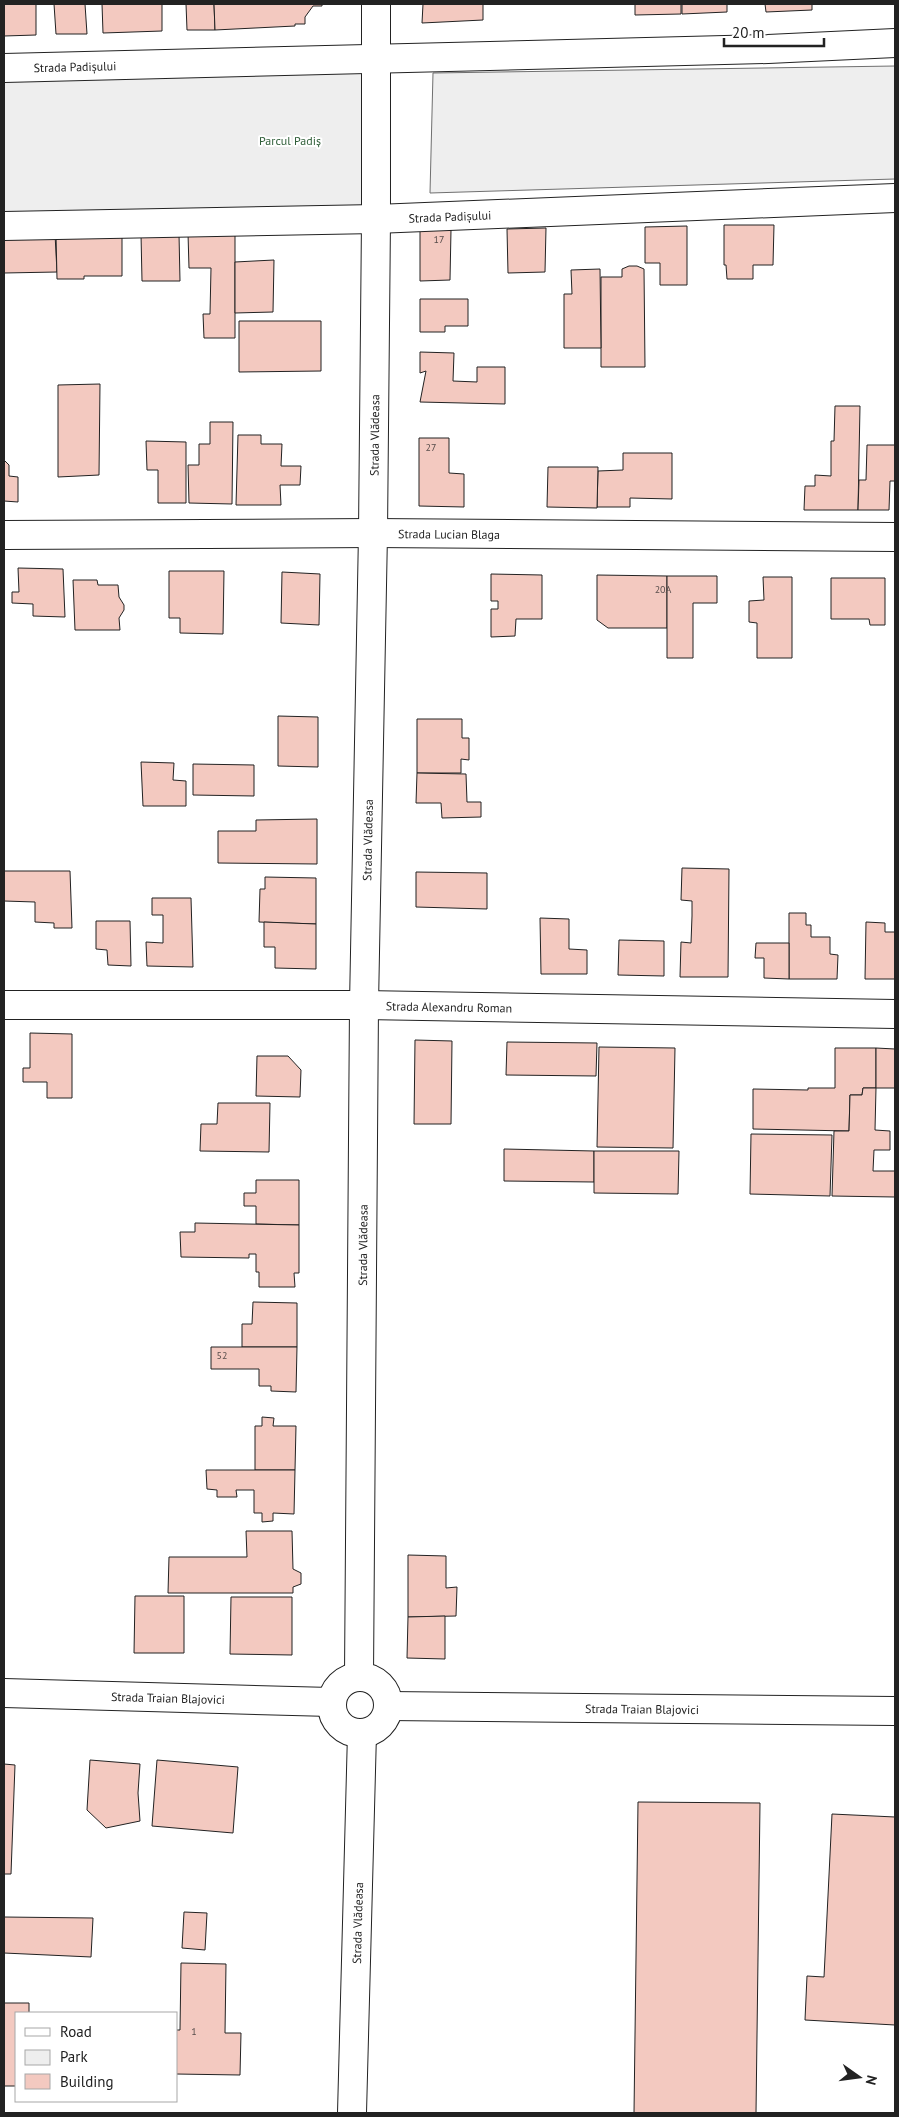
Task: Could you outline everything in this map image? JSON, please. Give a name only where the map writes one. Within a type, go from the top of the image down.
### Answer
[{"type":"street","name":"Strada Vlădeasa","points":[[359,1676],[364,1005],[373,533],[376,4]]},
{"type":"street","name":"Strada Padișului","points":[[4,68],[768,49],[895,43]]},
{"type":"street","name":"Strada Padișului","points":[[4,226],[376,219],[895,198]]},
{"type":"street","name":"Strada Lucian Blaga","points":[[4,535],[373,533],[895,537]]},
{"type":"street","name":"Strada Alexandru Roman","points":[[4,1005],[364,1005],[895,1014]]},
{"type":"street","points":[[359,1676],[369,1677],[384,1688],[388,1706],[383,1721],[377,1727],[362,1733],[352,1732],[344,1728],[337,1721],[332,1712],[331,1702],[337,1687],[343,1681],[359,1676]]},
{"type":"street","name":"Strada Traian Blajovici","points":[[4,1693],[331,1702]]},
{"type":"street","name":"Strada Traian Blajovici","points":[[388,1706],[895,1711]]},
{"type":"street","name":"Strada Vlădeasa","points":[[352,2113],[362,1733]]},
{"type":"green space","name":"Parcul Padiș","points":[[376,58],[376,219],[4,226],[4,68]]},
{"type":"green space","points":[[895,66],[895,179],[430,193],[433,73]]},
{"type":"building","points":[[4,4],[36,4],[36,35],[4,36]]},
{"type":"building","points":[[54,4],[85,4],[87,34],[56,34]]},
{"type":"building","points":[[102,4],[162,4],[162,31],[103,33]]},
{"type":"building","points":[[186,4],[214,4],[215,30],[187,30]]},
{"type":"building","points":[[214,4],[322,4],[322,6],[313,6],[305,17],[305,24],[215,30]]},
{"type":"building","points":[[423,4],[483,4],[483,20],[422,23]]},
{"type":"building","points":[[635,4],[681,4],[681,14],[635,15]]},
{"type":"building","points":[[682,4],[727,4],[727,12],[682,14]]},
{"type":"building","points":[[765,4],[812,4],[812,10],[766,12]]},
{"type":"building","points":[[724,225],[774,225],[773,265],[753,265],[753,279],[727,279],[726,265],[724,265]]},
{"type":"building","points":[[687,226],[687,285],[660,285],[660,263],[645,263],[645,227]]},
{"type":"building","points":[[546,228],[545,272],[508,273],[507,229]]},
{"type":"building","points":[[420,230],[451,230],[450,280],[420,281]]},
{"type":"building","points":[[188,233],[235,233],[235,338],[204,338],[203,314],[210,314],[211,268],[189,268]]},
{"type":"building","points":[[55,234],[57,272],[4,273],[4,235]]},
{"type":"building","points":[[56,234],[122,237],[122,276],[84,276],[84,279],[57,279]]},
{"type":"building","points":[[141,234],[179,234],[180,281],[142,281]]},
{"type":"building","points":[[274,260],[273,312],[235,313],[235,262]]},
{"type":"building","points":[[629,266],[637,266],[644,269],[645,367],[601,367],[601,277],[622,277],[622,269]]},
{"type":"building","points":[[600,269],[601,348],[564,348],[564,294],[572,294],[571,270]]},
{"type":"building","points":[[420,299],[468,299],[468,326],[445,326],[445,332],[420,332]]},
{"type":"building","points":[[239,321],[321,321],[321,371],[239,372]]},
{"type":"building","points":[[420,352],[454,353],[453,381],[477,382],[477,367],[505,367],[505,404],[420,402],[426,371],[420,373]]},
{"type":"building","points":[[100,384],[99,475],[58,477],[58,385]]},
{"type":"building","points":[[835,406],[860,406],[858,510],[804,510],[805,486],[815,486],[815,475],[831,476],[831,441],[834,441]]},
{"type":"building","points":[[210,422],[233,422],[232,504],[189,503],[188,465],[199,465],[199,444],[210,444]]},
{"type":"building","points":[[238,435],[261,435],[261,444],[282,444],[281,466],[301,466],[300,485],[280,485],[281,505],[236,505]]},
{"type":"building","points":[[419,438],[449,438],[449,473],[464,474],[464,507],[419,506]]},
{"type":"building","points":[[146,441],[186,442],[186,503],[158,503],[158,470],[147,470]]},
{"type":"building","points":[[867,445],[895,445],[895,481],[890,481],[889,510],[858,510],[859,480],[866,480]]},
{"type":"building","points":[[623,453],[672,453],[672,499],[630,498],[630,507],[597,507],[598,471],[623,470]]},
{"type":"building","points":[[4,460],[9,465],[9,476],[18,477],[18,502],[4,501]]},
{"type":"building","points":[[548,467],[598,467],[597,508],[547,507]]},
{"type":"building","points":[[18,568],[63,569],[65,617],[33,616],[33,604],[12,603],[12,592],[19,592]]},
{"type":"building","points":[[169,571],[224,571],[223,634],[180,633],[180,618],[169,618]]},
{"type":"building","points":[[282,572],[320,574],[319,625],[281,623]]},
{"type":"building","points":[[491,574],[542,575],[542,619],[516,619],[515,636],[491,637],[491,609],[498,609],[498,601],[491,601]]},
{"type":"building","points":[[597,575],[667,576],[667,628],[608,628],[597,620]]},
{"type":"building","points":[[667,576],[717,576],[717,603],[693,603],[693,658],[667,658]]},
{"type":"building","points":[[763,577],[792,577],[792,658],[757,658],[757,623],[749,622],[749,601],[764,600]]},
{"type":"building","points":[[831,578],[885,578],[885,625],[870,625],[869,619],[831,619]]},
{"type":"building","points":[[73,580],[97,580],[98,585],[118,585],[119,597],[124,605],[124,610],[119,618],[120,630],[75,630]]},
{"type":"building","points":[[278,716],[318,717],[318,767],[278,766]]},
{"type":"building","points":[[417,719],[462,719],[462,738],[469,738],[469,760],[461,759],[461,773],[417,773]]},
{"type":"building","points":[[141,762],[174,763],[173,780],[186,781],[186,806],[143,806]]},
{"type":"building","points":[[193,764],[254,765],[254,796],[193,795]]},
{"type":"building","points":[[417,773],[466,774],[467,802],[481,802],[481,817],[442,818],[441,803],[416,803]]},
{"type":"building","points":[[317,819],[317,864],[218,863],[218,831],[256,831],[256,820]]},
{"type":"building","points":[[682,868],[729,869],[728,977],[680,977],[681,942],[691,943],[692,916],[692,901],[681,900]]},
{"type":"building","points":[[4,871],[70,871],[72,928],[54,928],[54,923],[35,922],[35,902],[4,901]]},
{"type":"building","points":[[416,872],[487,873],[487,909],[416,907]]},
{"type":"building","points":[[265,877],[316,878],[316,924],[259,922],[260,889],[265,889]]},
{"type":"building","points":[[152,898],[191,898],[193,967],[147,966],[146,942],[163,943],[163,915],[152,915]]},
{"type":"building","points":[[789,913],[806,913],[806,925],[811,925],[811,937],[830,937],[830,954],[838,955],[837,979],[789,979]]},
{"type":"building","points":[[540,918],[569,919],[569,949],[587,950],[587,974],[541,974]]},
{"type":"building","points":[[96,921],[130,921],[131,966],[108,965],[107,950],[96,949]]},
{"type":"building","points":[[264,922],[316,924],[316,969],[275,968],[275,947],[264,947]]},
{"type":"building","points":[[866,922],[885,923],[885,932],[895,932],[895,979],[865,979]]},
{"type":"building","points":[[619,940],[664,941],[664,976],[618,975]]},
{"type":"building","points":[[756,943],[789,943],[789,979],[764,978],[764,958],[755,958]]},
{"type":"building","points":[[30,1033],[72,1034],[72,1098],[47,1098],[47,1082],[23,1082],[23,1068],[30,1068]]},
{"type":"building","points":[[415,1040],[452,1041],[451,1124],[414,1124]]},
{"type":"building","points":[[507,1042],[597,1043],[596,1076],[506,1075]]},
{"type":"building","points":[[599,1047],[675,1048],[673,1148],[597,1147]]},
{"type":"building","points":[[835,1048],[876,1048],[876,1088],[863,1088],[862,1095],[850,1095],[849,1131],[753,1129],[753,1089],[808,1090],[808,1088],[835,1088]]},
{"type":"building","points":[[876,1048],[895,1049],[895,1088],[876,1088]]},
{"type":"building","points":[[257,1056],[288,1056],[301,1070],[300,1097],[256,1096]]},
{"type":"building","points":[[863,1088],[876,1088],[875,1130],[890,1131],[890,1150],[874,1150],[873,1171],[895,1171],[895,1197],[832,1196],[834,1131],[849,1131],[850,1095],[862,1095]]},
{"type":"building","points":[[218,1103],[270,1103],[269,1152],[200,1151],[201,1124],[217,1124]]},
{"type":"building","points":[[751,1134],[832,1135],[830,1196],[750,1194]]},
{"type":"building","points":[[504,1149],[594,1151],[594,1182],[504,1181]]},
{"type":"building","points":[[594,1151],[679,1151],[678,1194],[594,1193]]},
{"type":"building","points":[[256,1180],[299,1180],[299,1225],[256,1224],[256,1206],[244,1206],[244,1193],[256,1193]]},
{"type":"building","points":[[195,1223],[299,1225],[299,1273],[294,1273],[295,1287],[259,1287],[259,1272],[256,1272],[256,1254],[249,1254],[249,1258],[181,1257],[180,1232],[195,1232]]},
{"type":"building","points":[[253,1302],[297,1303],[297,1347],[242,1347],[242,1324],[252,1324]]},
{"type":"building","points":[[211,1347],[297,1347],[296,1392],[271,1391],[271,1386],[259,1386],[259,1369],[211,1369]]},
{"type":"building","points":[[262,1417],[274,1418],[273,1426],[296,1426],[295,1470],[255,1470],[255,1426],[262,1426]]},
{"type":"building","points":[[206,1470],[295,1470],[294,1514],[273,1513],[273,1521],[262,1522],[262,1513],[254,1513],[254,1490],[236,1490],[237,1497],[217,1497],[217,1490],[207,1489]]},
{"type":"building","points":[[246,1531],[292,1531],[293,1569],[301,1573],[301,1584],[293,1587],[293,1593],[168,1593],[169,1557],[247,1557]]},
{"type":"building","points":[[408,1555],[446,1556],[446,1588],[457,1587],[456,1616],[408,1617]]},
{"type":"building","points":[[135,1596],[184,1596],[184,1653],[134,1653]]},
{"type":"building","points":[[231,1597],[292,1597],[292,1655],[230,1654]]},
{"type":"building","points":[[445,1616],[445,1659],[407,1658],[408,1617]]},
{"type":"building","points":[[90,1760],[140,1764],[138,1793],[140,1821],[106,1828],[87,1810]]},
{"type":"building","points":[[157,1760],[238,1767],[233,1833],[152,1826]]},
{"type":"building","points":[[4,1764],[15,1765],[11,1874],[4,1874]]},
{"type":"building","points":[[638,1802],[760,1803],[756,2113],[634,2113]]},
{"type":"building","points":[[832,1814],[895,1817],[895,2025],[805,2020],[807,1976],[824,1977]]},
{"type":"building","points":[[184,1912],[207,1913],[205,1950],[182,1948]]},
{"type":"building","points":[[4,1917],[93,1918],[91,1957],[4,1953]]},
{"type":"building","points":[[181,1963],[226,1964],[225,2033],[241,2033],[240,2075],[178,2074],[178,2030],[180,2030]]},
{"type":"building","points":[[4,2003],[29,2003],[29,2012],[15,2012],[15,2086],[4,2086]]}]
